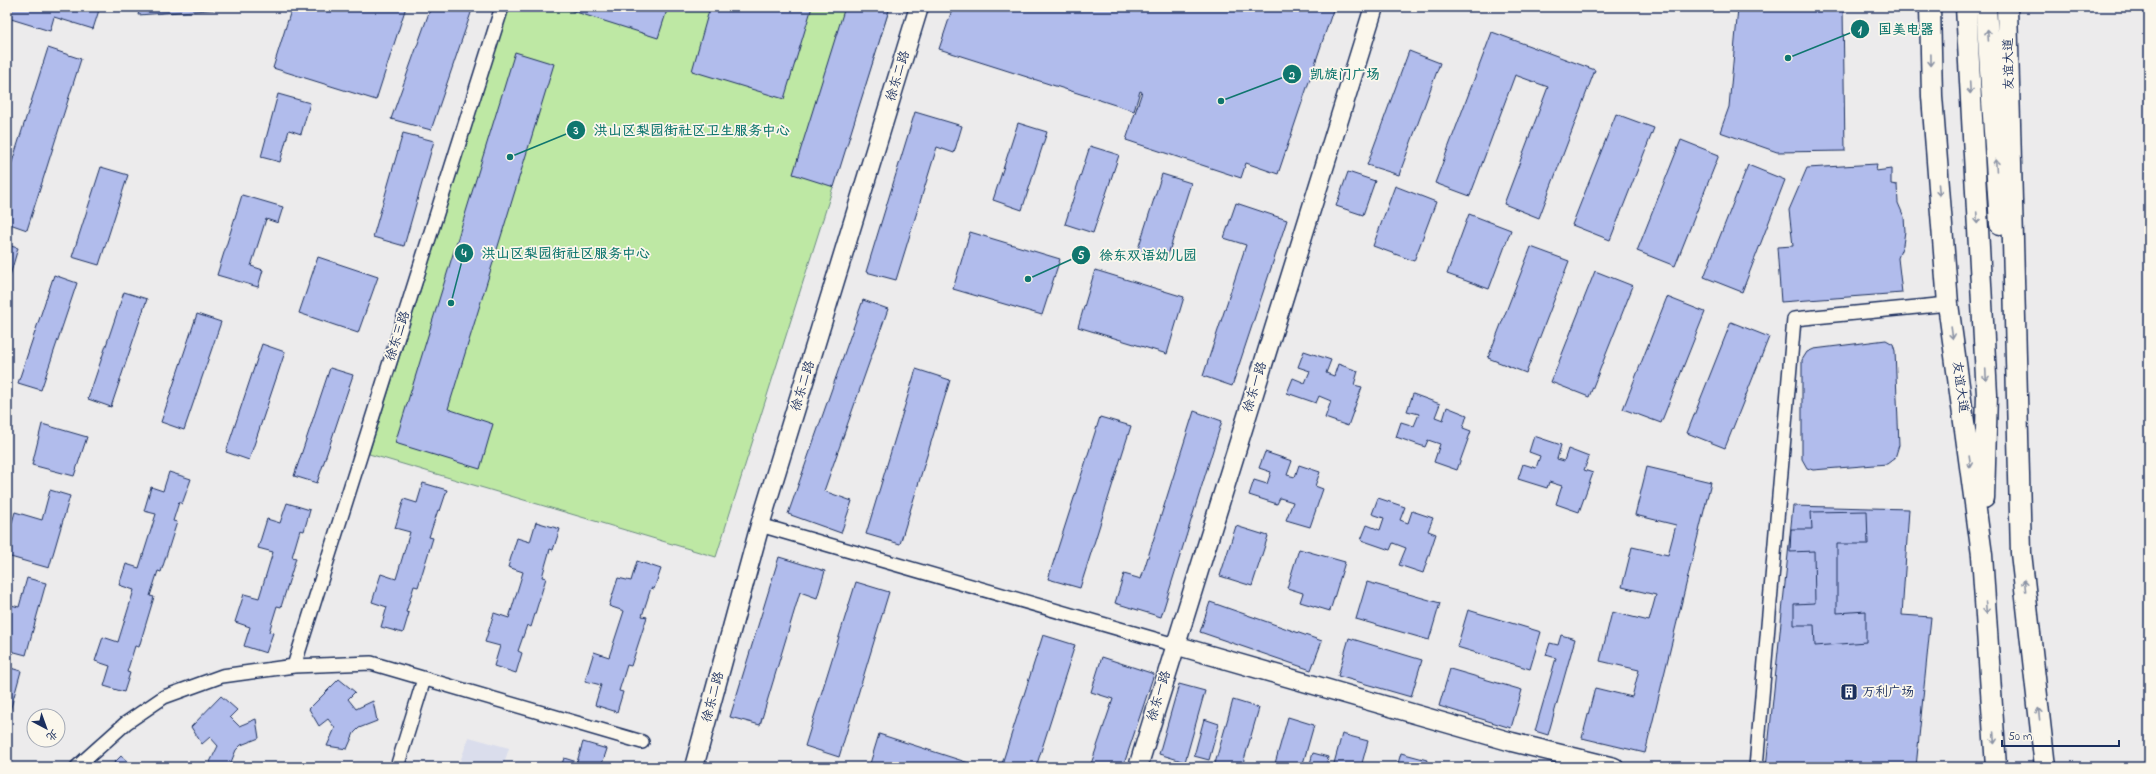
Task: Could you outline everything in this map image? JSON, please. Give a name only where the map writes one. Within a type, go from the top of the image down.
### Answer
[{"type":"main road","name":"友谊大道","points":[[1930,7],[1932,96],[1948,304],[1982,556],[1996,767]]},
{"type":"main road","points":[[1966,7],[1987,395],[1982,556]]},
{"type":"main road","points":[[1986,7],[2021,553]]},
{"type":"main road","name":"友谊大道","points":[[2007,7],[2021,553],[2045,767]]},
{"type":"street","name":"徐东三路","points":[[294,666],[502,7]]},
{"type":"street","name":"徐东二路","points":[[694,767],[760,525],[919,7]]},
{"type":"street","name":"徐东一路","points":[[1138,767],[1374,7]]},
{"type":"street","points":[[1756,767],[1794,319],[1948,304]]},
{"type":"street","points":[[760,525],[1505,740],[1614,767]]},
{"type":"street","points":[[77,767],[126,723],[164,697],[222,676],[294,666],[371,663],[642,742]]},
{"type":"street","points":[[397,767],[424,679]]},
{"type":"shaded area","points":[[469,737],[509,748],[503,767],[496,765],[495,767],[458,767]]},
{"type":"green space","points":[[509,7],[890,7],[716,557],[369,454]]},
{"type":"building","points":[[7,7],[100,7],[93,29],[54,17],[50,31],[11,19],[7,31]]},
{"type":"building","points":[[140,7],[250,7],[138,15]]},
{"type":"building","points":[[292,7],[406,7],[376,100],[273,68]]},
{"type":"building","points":[[431,7],[473,7],[431,130],[391,119]]},
{"type":"building","points":[[560,7],[668,7],[658,38]]},
{"type":"building","points":[[710,7],[812,7],[784,99],[692,71]]},
{"type":"building","points":[[845,7],[890,7],[834,187],[793,174]]},
{"type":"building","points":[[953,7],[1334,7],[1278,174],[1246,163],[1241,178],[1126,140],[1142,92],[1140,91],[1134,111],[939,49]]},
{"type":"building","points":[[1672,7],[1843,7],[1845,151],[1777,152],[1720,132],[1729,107],[1738,8]]},
{"type":"building","points":[[1492,32],[1595,70],[1539,218],[1504,204],[1548,87],[1515,75],[1470,196],[1435,183]]},
{"type":"building","points":[[48,48],[81,59],[27,230],[7,223],[7,178]]},
{"type":"building","points":[[1409,51],[1440,63],[1399,175],[1367,165]]},
{"type":"building","points":[[515,52],[554,64],[448,409],[493,424],[480,469],[395,443]]},
{"type":"building","points":[[278,94],[310,103],[301,134],[289,130],[280,162],[261,157]]},
{"type":"building","points":[[915,112],[962,126],[954,153],[937,147],[896,280],[866,272]]},
{"type":"building","points":[[1616,114],[1654,128],[1610,240],[1572,225]]},
{"type":"building","points":[[1018,123],[1047,132],[1022,210],[993,200]]},
{"type":"building","points":[[403,133],[434,141],[404,246],[373,237]]},
{"type":"building","points":[[1681,140],[1719,155],[1675,266],[1637,251]]},
{"type":"building","points":[[1090,146],[1119,155],[1093,233],[1065,224]]},
{"type":"building","points":[[1877,164],[1876,171],[1891,169],[1891,184],[1897,185],[1898,203],[1904,217],[1905,231],[1903,245],[1898,258],[1902,293],[1781,302],[1777,247],[1793,246],[1789,210],[1807,168]]},
{"type":"building","points":[[1748,165],[1785,180],[1742,292],[1704,277]]},
{"type":"building","points":[[101,167],[128,175],[99,265],[72,257]]},
{"type":"building","points":[[1348,172],[1375,181],[1363,215],[1336,206]]},
{"type":"building","points":[[1162,174],[1191,183],[1166,261],[1137,252]]},
{"type":"building","points":[[1395,186],[1436,202],[1414,261],[1373,246]]},
{"type":"building","points":[[242,195],[283,207],[278,223],[266,219],[251,266],[263,270],[258,287],[217,275]]},
{"type":"building","points":[[1236,203],[1287,220],[1232,386],[1203,376],[1246,245],[1224,238]]},
{"type":"building","points":[[1469,214],[1511,230],[1489,289],[1447,274]]},
{"type":"building","points":[[970,232],[1060,259],[1042,315],[953,289]]},
{"type":"building","points":[[7,245],[18,248],[7,286]]},
{"type":"building","points":[[1531,247],[1569,261],[1526,373],[1488,358]]},
{"type":"building","points":[[318,257],[378,277],[358,333],[299,313]]},
{"type":"building","points":[[1095,270],[1184,297],[1167,354],[1078,327]]},
{"type":"building","points":[[1595,271],[1633,286],[1589,397],[1551,382]]},
{"type":"building","points":[[54,275],[77,283],[41,390],[18,383]]},
{"type":"building","points":[[124,292],[147,299],[111,407],[88,399]]},
{"type":"building","points":[[1667,297],[1705,312],[1661,423],[1623,409]]},
{"type":"building","points":[[863,300],[888,309],[824,491],[852,501],[841,533],[788,514]]},
{"type":"building","points":[[197,314],[221,322],[184,430],[161,422]]},
{"type":"building","points":[[1731,322],[1769,337],[1725,448],[1687,433]]},
{"type":"building","points":[[1886,340],[1893,344],[1895,351],[1899,445],[1895,458],[1887,464],[1813,470],[1807,468],[1802,459],[1802,360],[1807,352],[1814,349]]},
{"type":"building","points":[[262,344],[285,352],[249,460],[226,452]]},
{"type":"building","points":[[1304,351],[1331,360],[1326,373],[1334,376],[1338,364],[1358,371],[1354,385],[1362,387],[1348,426],[1325,418],[1331,401],[1319,396],[1316,403],[1287,393],[1293,378],[1305,383],[1310,371],[1298,367]]},
{"type":"building","points":[[330,368],[353,375],[317,483],[294,476]]},
{"type":"building","points":[[916,369],[950,380],[900,544],[866,534]]},
{"type":"building","points":[[1413,394],[1440,404],[1435,417],[1443,420],[1447,407],[1467,415],[1463,428],[1471,431],[1457,470],[1434,462],[1440,444],[1428,440],[1425,447],[1396,437],[1401,422],[1414,426],[1419,414],[1407,411]]},
{"type":"building","points":[[1194,411],[1222,421],[1161,617],[1115,603],[1124,574],[1141,579]]},
{"type":"building","points":[[1100,417],[1131,426],[1080,588],[1048,579]]},
{"type":"building","points":[[42,424],[87,437],[74,476],[32,465]]},
{"type":"building","points":[[1534,436],[1561,445],[1557,459],[1564,461],[1568,449],[1589,457],[1584,470],[1593,473],[1579,512],[1556,504],[1562,486],[1549,482],[1547,488],[1518,479],[1523,464],[1536,468],[1540,456],[1529,452]]},
{"type":"building","points":[[1265,452],[1292,461],[1287,475],[1295,477],[1299,465],[1320,472],[1315,486],[1323,489],[1310,527],[1286,520],[1293,502],[1280,498],[1277,504],[1249,495],[1254,480],[1267,484],[1271,472],[1259,468]]},
{"type":"building","points":[[1647,467],[1711,482],[1645,753],[1582,738],[1595,688],[1632,697],[1639,670],[1600,661],[1612,612],[1649,621],[1656,595],[1622,587],[1632,547],[1668,555],[1676,525],[1635,515]]},
{"type":"building","points":[[169,472],[191,479],[182,504],[179,502],[173,521],[177,522],[161,572],[158,571],[150,596],[154,597],[139,647],[135,646],[127,672],[130,673],[124,692],[104,686],[110,666],[95,661],[103,637],[118,642],[134,590],[119,585],[126,564],[139,568],[156,514],[144,511],[151,487],[163,491]]},
{"type":"building","points":[[423,483],[447,490],[440,511],[438,510],[429,537],[433,538],[418,587],[414,586],[406,612],[409,613],[403,633],[381,627],[387,607],[372,602],[381,574],[396,579],[410,532],[395,528],[404,499],[417,503]]},
{"type":"building","points":[[50,490],[70,496],[49,568],[7,556],[7,540],[15,512],[42,520]]},
{"type":"building","points":[[1378,498],[1405,507],[1400,520],[1408,523],[1412,511],[1433,518],[1428,531],[1436,534],[1423,573],[1399,565],[1406,548],[1393,543],[1390,550],[1361,540],[1367,525],[1380,530],[1384,518],[1372,514]]},
{"type":"building","points":[[287,503],[310,510],[304,531],[300,530],[292,557],[296,558],[281,607],[277,606],[269,632],[273,633],[266,653],[244,646],[250,627],[235,622],[244,594],[259,598],[273,552],[258,548],[267,519],[280,523]]},
{"type":"building","name":"万利广场","points":[[1793,506],[1909,509],[1902,615],[1931,617],[1916,767],[1766,767]]},
{"type":"building","points":[[1867,511],[1868,544],[1837,544],[1837,613],[1866,611],[1866,642],[1815,646],[1814,625],[1794,625],[1794,604],[1815,603],[1814,551],[1790,552],[1791,529],[1812,529],[1811,512]]},
{"type":"building","points":[[536,522],[560,529],[553,550],[550,549],[542,577],[546,578],[531,627],[527,625],[518,651],[522,653],[516,673],[494,666],[500,646],[485,642],[494,613],[509,618],[523,572],[508,567],[517,538],[530,542]]},
{"type":"building","points":[[1236,526],[1268,536],[1252,586],[1220,576]]},
{"type":"building","points":[[1299,549],[1345,562],[1330,611],[1300,602],[1303,593],[1287,588]]},
{"type":"building","points":[[779,557],[825,571],[817,598],[800,592],[760,725],[730,717]]},
{"type":"building","points":[[637,561],[661,569],[654,589],[651,588],[642,616],[647,617],[631,666],[627,665],[619,691],[623,692],[617,712],[595,705],[601,685],[585,681],[594,652],[609,657],[624,611],[609,606],[618,578],[631,581]]},
{"type":"building","points":[[27,578],[46,583],[26,655],[7,650],[7,604],[19,607]]},
{"type":"building","points":[[856,582],[889,592],[839,757],[805,746]]},
{"type":"building","points":[[1367,582],[1440,603],[1429,640],[1356,619]]},
{"type":"building","points":[[1210,602],[1322,641],[1311,670],[1200,632]]},
{"type":"building","points":[[1468,610],[1541,632],[1530,669],[1457,647]]},
{"type":"building","points":[[1043,635],[1075,645],[1036,767],[1001,767]]},
{"type":"building","points":[[1561,635],[1575,639],[1548,735],[1535,731],[1556,658],[1546,655],[1550,643],[1558,645]]},
{"type":"building","points":[[1349,638],[1422,660],[1411,697],[1338,676]]},
{"type":"building","points":[[1102,657],[1154,674],[1123,767],[1090,767],[1113,699],[1091,692]]},
{"type":"building","points":[[7,667],[21,671],[7,722]]},
{"type":"building","points":[[1450,669],[1522,690],[1511,728],[1439,706]]},
{"type":"building","points":[[339,679],[355,692],[348,699],[356,709],[373,701],[377,721],[359,728],[354,733],[347,749],[327,746],[335,728],[328,719],[319,726],[309,709]]},
{"type":"building","points":[[1179,684],[1205,691],[1185,762],[1159,754]]},
{"type":"building","points":[[221,696],[237,710],[230,717],[239,726],[256,719],[259,738],[241,745],[236,750],[229,767],[209,764],[218,746],[210,737],[202,744],[191,727]]},
{"type":"building","points":[[1233,700],[1259,708],[1242,767],[1214,767]]},
{"type":"building","points":[[1288,717],[1314,725],[1302,767],[1274,767]]},
{"type":"building","points":[[1204,719],[1219,724],[1209,760],[1194,756]]},
{"type":"building","points":[[879,734],[969,763],[968,767],[869,767]]},
{"type":"building","points":[[1342,734],[1368,741],[1361,767],[1333,767]]},
{"type":"building","points":[[583,742],[607,749],[601,767],[561,767],[564,758],[577,762]]},
{"type":"building","points":[[1313,753],[1328,757],[1326,767],[1309,767]]},
{"type":"building","points":[[1401,753],[1427,760],[1425,767],[1397,767]]},
{"type":"building","points":[[121,756],[134,767],[110,767]]},
{"type":"place","name":"国美电器","points":[[1788,58]]},
{"type":"place","name":"凯旋门广场","points":[[1221,101]]},
{"type":"place","name":"洪山区梨园街社区卫生服务中心","points":[[510,157]]},
{"type":"place","name":"徐东双语幼儿园","points":[[1028,279]]},
{"type":"place","name":"洪山区梨园街社区服务中心","points":[[451,303]]},
{"type":"place","name":"万利广场","points":[[1849,692]]}]
